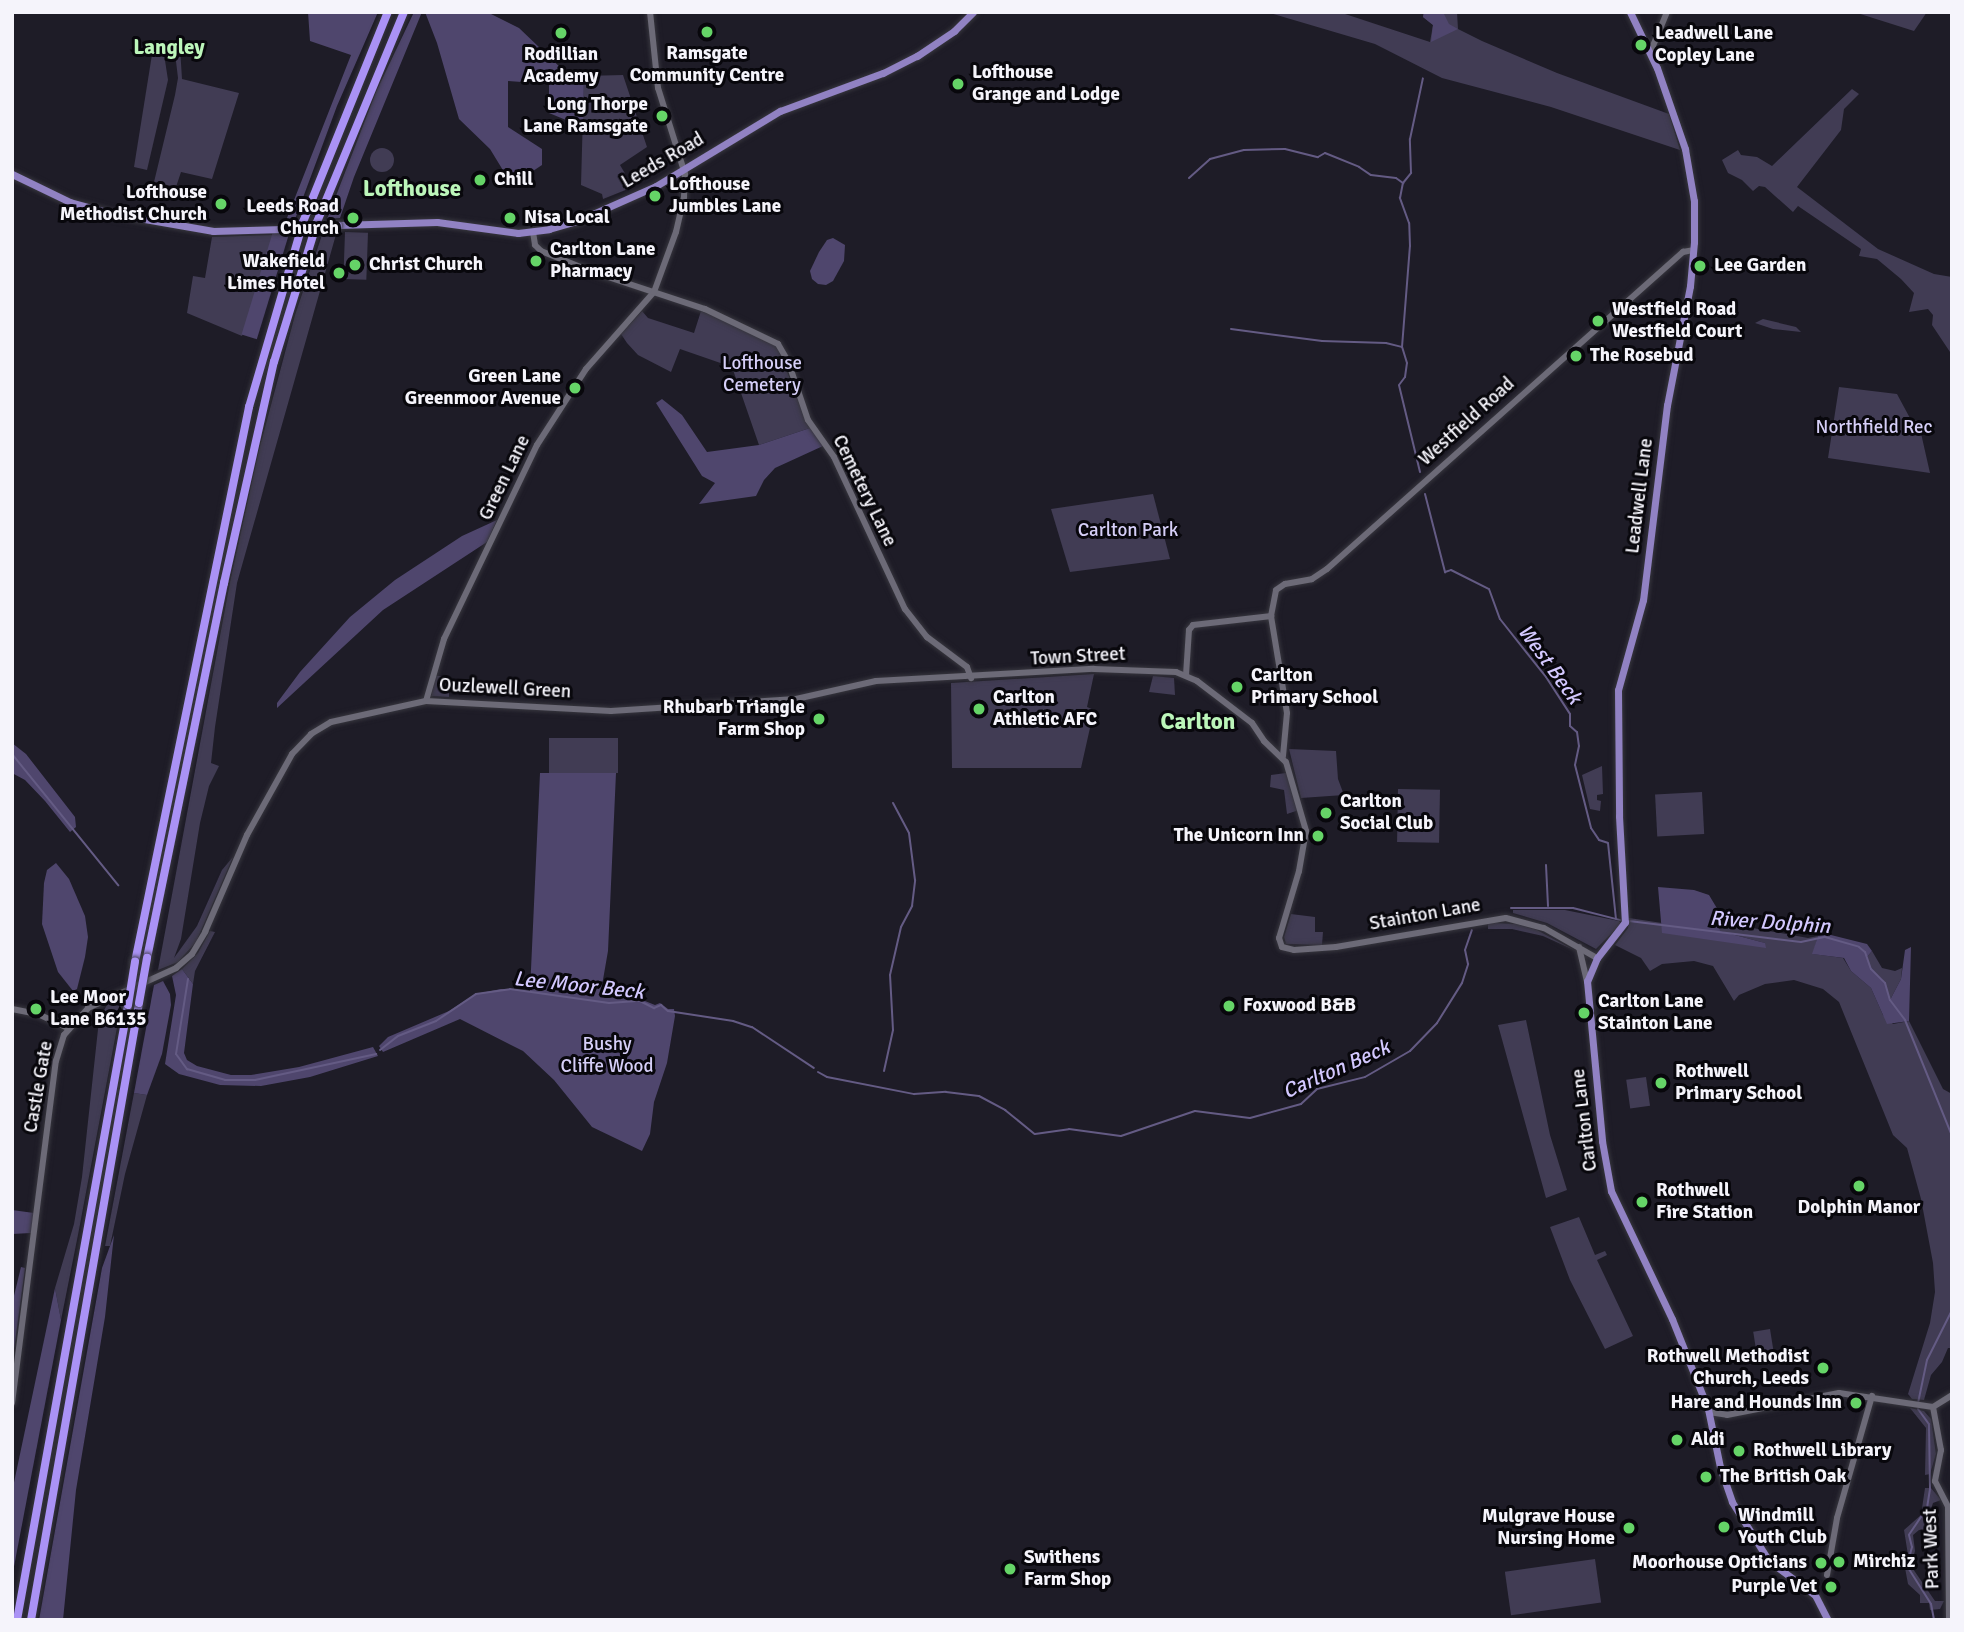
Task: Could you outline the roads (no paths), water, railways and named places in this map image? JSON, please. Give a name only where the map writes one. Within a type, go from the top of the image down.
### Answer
[{"type":"highway","points":[[17,1620],[135,962],[249,407],[303,222],[388,12]]},
{"type":"highway","points":[[31,1620],[147,958],[230,556],[274,362],[317,222],[404,12]]},
{"type":"main road","name":"Leeds Road","points":[[12,174],[70,202],[110,213],[213,230],[437,222],[506,232],[533,232],[561,226],[604,211],[656,186],[780,111],[883,73],[917,56],[954,31],[972,12]]},
{"type":"main road","name":"Leadwell Lane","points":[[1587,981],[1597,958],[1624,927],[1619,816],[1618,690],[1643,600],[1667,405],[1693,250],[1694,201],[1689,166],[1650,52],[1630,12]]},
{"type":"main road","name":"Carlton Lane","points":[[1587,981],[1602,1141],[1611,1191],[1672,1320],[1709,1412],[1727,1489],[1750,1535],[1777,1569],[1815,1594],[1828,1620]]},
{"type":"street","points":[[533,232],[535,246],[541,251],[654,292],[680,217],[685,189],[684,167],[658,88],[650,12]]},
{"type":"street","points":[[1650,52],[1667,12]]},
{"type":"street","name":"Westfield Road","points":[[1272,616],[1276,590],[1285,584],[1312,579],[1327,569],[1683,252],[1693,250]]},
{"type":"street","name":"Green Lane","points":[[426,701],[444,639],[537,445],[573,388],[612,336],[654,292]]},
{"type":"street","name":"Cemetery Lane","points":[[654,292],[705,309],[778,344],[788,361],[808,421],[834,457],[905,609],[927,637],[967,667],[971,678]]},
{"type":"street","points":[[1272,616],[1287,713],[1283,756],[1264,741],[1252,723],[1186,675],[1189,630],[1193,625],[1272,616]]},
{"type":"street","name":"Town Street","points":[[971,678],[1094,669],[1186,675]]},
{"type":"street","name":"Ouzlewell Green","points":[[68,1028],[88,1008],[176,968],[192,954],[205,932],[247,835],[302,743],[331,722],[426,701],[611,711],[796,699],[876,681],[971,678]]},
{"type":"street","name":"Stainton Lane","points":[[1283,756],[1306,831],[1299,871],[1279,938],[1280,945],[1287,950],[1318,949],[1506,918],[1544,928],[1597,958]]},
{"type":"street","points":[[1579,947],[1587,981]]},
{"type":"street","points":[[12,1009],[38,1014],[68,1028]]},
{"type":"street","name":"Castle Gate","points":[[12,1403],[56,1061],[68,1028]]},
{"type":"street","points":[[1709,1412],[1727,1415],[1839,1393],[1933,1407],[1952,1395]]},
{"type":"street","points":[[1827,1575],[1837,1516],[1872,1396]]},
{"type":"street","name":"Park West","points":[[1933,1407],[1941,1450],[1935,1481],[1948,1507],[1949,1620]]},
{"type":"waterway","name":"West Beck","points":[[1420,472],[1399,385],[1405,377],[1407,363],[1402,347],[1410,246],[1409,223],[1400,198],[1403,183],[1411,173],[1410,139],[1423,78]]},
{"type":"waterway","points":[[1189,178],[1210,159],[1244,150],[1285,149],[1318,157],[1325,153],[1371,175],[1396,178],[1403,183]]},
{"type":"waterway","points":[[1231,329],[1322,341],[1386,343],[1402,347]]},
{"type":"waterway","name":"West Beck","points":[[1425,494],[1445,572],[1451,570],[1489,589],[1500,619],[1546,677],[1570,714],[1570,726],[1577,732],[1579,746],[1575,765],[1591,828],[1599,840],[1608,843],[1616,919]]},
{"type":"waterway","name":"Lee Moor Beck","points":[[12,754],[118,885]]},
{"type":"waterway","points":[[884,1071],[893,1030],[890,975],[901,927],[912,906],[915,880],[909,833],[893,803]]},
{"type":"waterway","points":[[1546,865],[1548,906]]},
{"type":"waterway","name":"River Dolphin","points":[[1511,908],[1573,908],[1620,920]]},
{"type":"waterway","name":"River Dolphin","points":[[1629,921],[1801,942],[1825,937],[1859,947],[1865,952],[1871,969],[1885,983],[1890,1000],[1905,1020],[1952,1136]]},
{"type":"waterway","name":"Carlton Beck","points":[[818,1072],[827,1077],[914,1094],[946,1092],[979,1096],[1005,1110],[1035,1134],[1069,1129],[1121,1136],[1195,1111],[1250,1118],[1301,1104],[1317,1089],[1365,1077],[1410,1051],[1437,1023],[1462,983],[1468,964],[1465,950],[1472,930]]},
{"type":"waterway","name":"Lee Moor Beck","points":[[188,979],[176,1054],[187,1069],[225,1080],[255,1080],[376,1054]]},
{"type":"waterway","name":"Lee Moor Beck","points":[[380,1050],[398,1036],[436,1021],[476,994],[510,989],[609,1003],[640,1001],[654,1008],[661,1005],[668,1011],[733,1021],[752,1027],[814,1068]]},
{"type":"waterway","name":"River Dolphin","points":[[1918,1403],[1927,1360],[1952,1310]]},
{"type":"waterway","name":"River Dolphin","points":[[1918,1409],[1929,1424],[1930,1489],[1927,1508],[1909,1535],[1912,1547],[1907,1566],[1931,1604],[1934,1620]]},
{"type":"place","name":"Ramsgate Community Centre","points":[[707,32]]},
{"type":"place","name":"Rodillian Academy","points":[[561,33]]},
{"type":"place","name":"Leadwell Lane Copley Lane","points":[[1641,45]]},
{"type":"place","name":"Lofthouse Grange and Lodge","points":[[958,84]]},
{"type":"place","name":"Long Thorpe Lane Ramsgate","points":[[662,116]]},
{"type":"place","name":"Chill","points":[[480,180]]},
{"type":"place","name":"Lofthouse Jumbles Lane","points":[[655,196]]},
{"type":"place","name":"Lofthouse Methodist Church","points":[[221,204]]},
{"type":"place","name":"Leeds Road Church","points":[[353,218]]},
{"type":"place","name":"Nisa Local","points":[[510,218]]},
{"type":"place","name":"Carlton Lane Pharmacy","points":[[536,261]]},
{"type":"place","name":"Christ Church","points":[[355,265]]},
{"type":"place","name":"Lee Garden","points":[[1700,266]]},
{"type":"place","name":"Wakefield Limes Hotel","points":[[339,273]]},
{"type":"place","name":"Westfield Road Westfield Court","points":[[1598,321]]},
{"type":"place","name":"The Rosebud","points":[[1576,356]]},
{"type":"place","name":"Green Lane Greenmoor Avenue","points":[[575,388]]},
{"type":"place","name":"Carlton Primary School","points":[[1237,687]]},
{"type":"place","name":"Carlton Athletic AFC","points":[[979,709]]},
{"type":"place","name":"Rhubarb Triangle Farm Shop","points":[[819,719]]},
{"type":"place","name":"Carlton Social Club","points":[[1326,813]]},
{"type":"place","name":"The Unicorn Inn","points":[[1318,836]]},
{"type":"place","name":"Foxwood B&B","points":[[1229,1006]]},
{"type":"place","name":"Lee Moor Lane B6135","points":[[36,1009]]},
{"type":"place","name":"Carlton Lane Stainton Lane","points":[[1584,1013]]},
{"type":"place","name":"Rothwell Primary School","points":[[1661,1083]]},
{"type":"place","name":"Dolphin Manor","points":[[1859,1186]]},
{"type":"place","name":"Rothwell Fire Station","points":[[1642,1202]]},
{"type":"place","name":"Rothwell Methodist Church, Leeds","points":[[1823,1368]]},
{"type":"place","name":"Hare and Hounds Inn","points":[[1856,1403]]},
{"type":"place","name":"Aldi","points":[[1677,1440]]},
{"type":"place","name":"Rothwell Library","points":[[1739,1451]]},
{"type":"place","name":"The British Oak","points":[[1706,1477]]},
{"type":"place","name":"Windmill Youth Club","points":[[1724,1527]]},
{"type":"place","name":"Mulgrave House Nursing Home","points":[[1629,1528]]},
{"type":"place","name":"Mirchiz","points":[[1839,1562]]},
{"type":"place","name":"Moorhouse Opticians","points":[[1821,1563]]},
{"type":"place","name":"Swithens Farm Shop","points":[[1010,1569]]},
{"type":"place","name":"Purple Vet","points":[[1831,1587]]},
{"type":"district","name":"Langley","points":[[169,47]]},
{"type":"district","name":"Lofthouse","points":[[412,189]]},
{"type":"district","name":"Carlton","points":[[1198,722]]},
{"type":"park label","name":"Lofthouse Cemetery","points":[[762,375]]},
{"type":"park label","name":"Northfield Rec","points":[[1874,428]]},
{"type":"park label","name":"Carlton Park","points":[[1128,531]]},
{"type":"park label","name":"Bushy Cliffe Wood","points":[[607,1056]]}]
